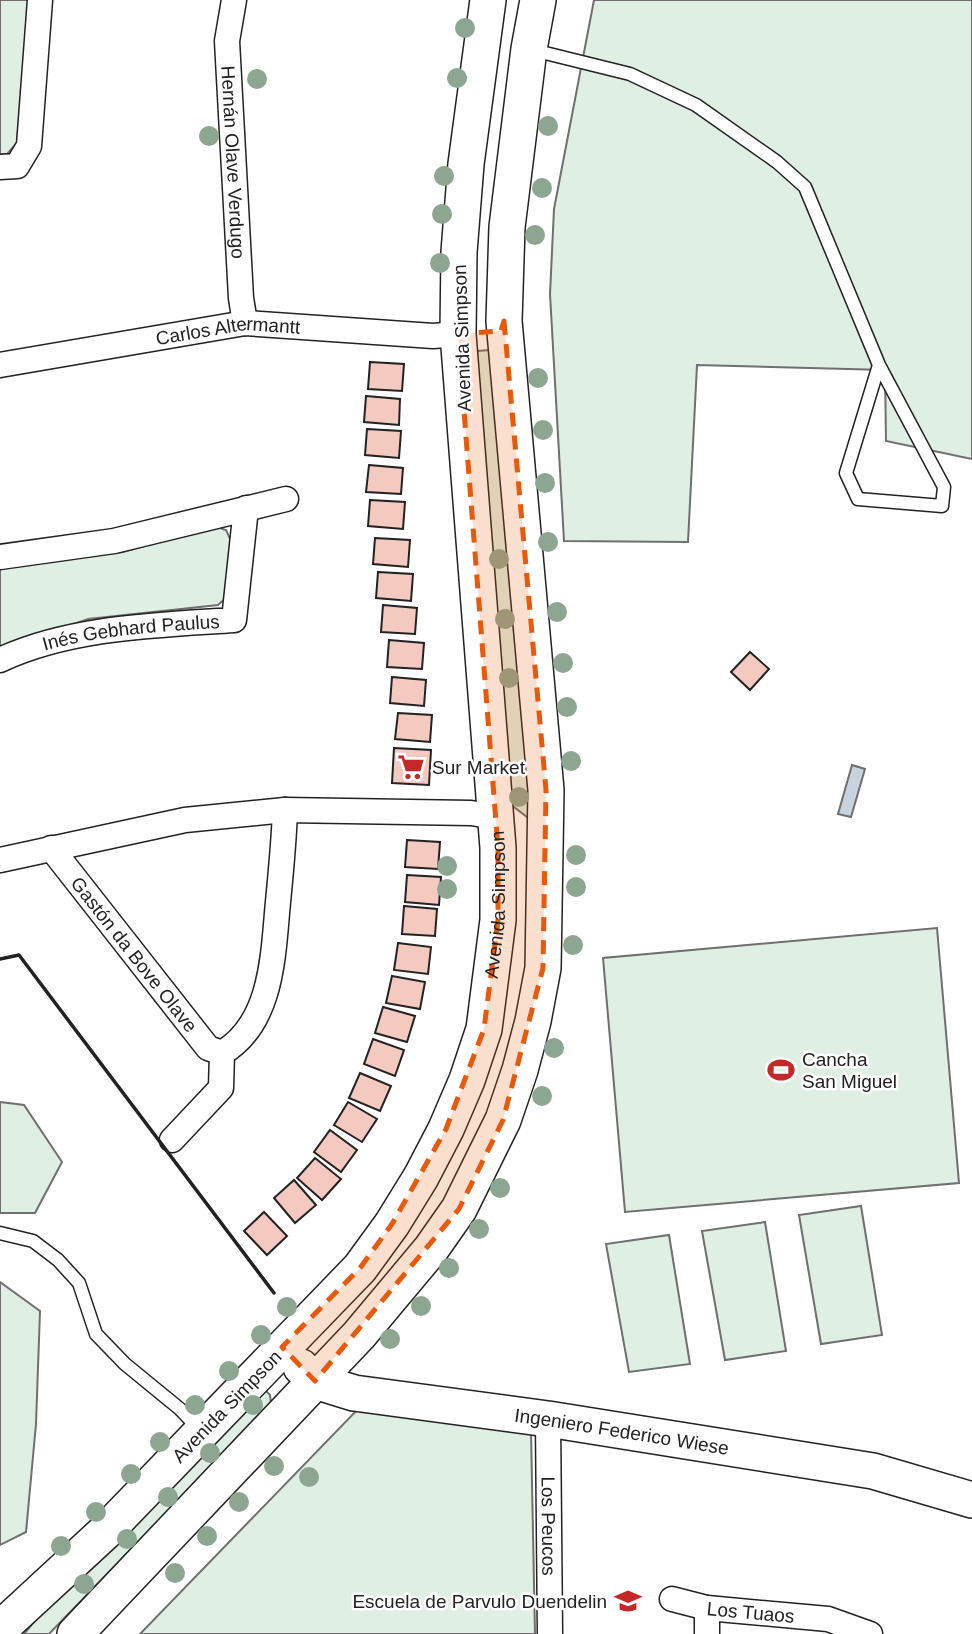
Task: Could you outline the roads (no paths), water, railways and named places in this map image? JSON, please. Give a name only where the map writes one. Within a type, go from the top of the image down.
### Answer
[{"type":"main road","name":"Avenida Simpson","points":[[0,1629],[104,1533],[360,1268],[392,1224],[446,1129],[467,1080],[484,1029],[498,920],[496,817],[458,334],[459,252],[466,164],[488,0]]},
{"type":"main road","points":[[75,1634],[359,1335],[431,1249],[458,1209],[503,1120],[533,1021],[543,968],[546,790],[504,321],[507,227],[529,49],[538,0]]},
{"type":"main road","points":[[458,334],[492,335],[501,331],[504,321]]},
{"type":"main road","points":[[496,817],[515,822],[528,831],[530,848],[525,971],[533,1021]]},
{"type":"main road","name":"Ingeniero Federico Wiese","points":[[282,1347],[315,1381],[354,1393],[548,1419],[873,1471],[972,1500]]},
{"type":"street","points":[[0,167],[18,166],[29,146],[40,0]]},
{"type":"street","name":"Hernán Olave Verdugo","points":[[234,0],[227,41],[240,284],[245,323]]},
{"type":"street","name":"Carlos Altermantt","points":[[0,365],[245,323],[433,335],[458,334]]},
{"type":"street","points":[[0,558],[114,541],[286,499]]},
{"type":"street","name":"Inés Gebhard Paulus","points":[[0,660],[23,649],[119,628],[234,620],[246,508]]},
{"type":"street","points":[[172,1140],[221,1088],[222,1054],[232,1048],[259,1010],[272,970],[285,810]]},
{"type":"street","points":[[0,860],[185,820],[285,810],[471,813],[496,817]]},
{"type":"street","name":"Gastón da Bove Olave","points":[[51,848],[208,1048],[222,1054]]},
{"type":"street","name":"Los Peucos","points":[[548,1419],[550,1634]]},
{"type":"street","name":"Los Tuaos","points":[[672,1599],[707,1608],[828,1619],[870,1634]]},
{"type":"street","points":[[707,1608],[707,1634]]},
{"type":"lane","points":[[529,49],[630,74],[696,105],[777,162],[805,187],[879,365],[944,487],[943,506],[858,499],[846,472],[879,365]]},
{"type":"lane","points":[[0,1233],[33,1241],[58,1260],[79,1283],[96,1334],[125,1364],[180,1409],[201,1431]]},
{"type":"place","name":"Sur Market","points":[[411,767]]},
{"type":"place","name":"Cancha San Miguel","points":[[781,1070]]},
{"type":"place","name":"Escuela de Parvulo Duendelin","points":[[628,1601]]}]
